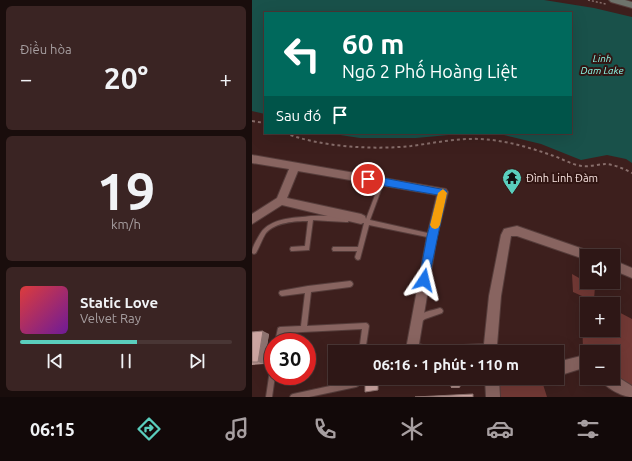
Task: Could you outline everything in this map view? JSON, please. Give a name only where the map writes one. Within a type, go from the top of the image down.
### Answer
[{"type":"main road","points":[[614,0],[632,4]]},
{"type":"street","points":[[252,158],[443,192],[432,236],[417,323],[410,345]]},
{"type":"street","points":[[252,219],[281,201],[295,166]]},
{"type":"street","points":[[281,201],[364,220]]},
{"type":"street","points":[[492,345],[495,296],[506,235],[508,232],[517,231],[580,253]]},
{"type":"street","points":[[620,268],[632,273]]},
{"type":"street","points":[[564,367],[580,362]]},
{"type":"street","points":[[492,385],[493,397]]},
{"type":"street","points":[[616,385],[627,394]]},
{"type":"lane","points":[[358,257],[364,220],[382,182]]},
{"type":"lane","points":[[292,249],[307,248],[311,218]]},
{"type":"lane","points":[[252,247],[254,251],[266,229],[283,221],[311,218],[364,220],[432,236]]},
{"type":"lane","points":[[335,249],[360,249]]},
{"type":"lane","points":[[282,292],[350,284]]},
{"type":"lane","points":[[304,329],[308,289]]},
{"type":"lane","points":[[417,323],[423,316],[440,312]]},
{"type":"lane","points":[[280,333],[280,330],[366,326],[363,345]]},
{"type":"lane","points":[[269,397],[271,385]]},
{"type":"lane","points":[[293,397],[351,385]]},
{"type":"path","points":[[252,121],[264,123]]},
{"type":"path","points":[[287,134],[297,138],[317,142],[370,148],[410,146],[453,140],[479,139],[503,141],[549,154],[582,166],[606,164],[618,166],[632,173]]},
{"type":"shaded area","points":[[572,274],[580,279],[580,289],[595,289],[594,297],[582,297],[573,292]]},
{"type":"shaded area","points":[[620,313],[632,319],[632,387],[620,380],[620,345],[583,345],[583,337],[620,337]]},
{"type":"shaded area","points":[[496,385],[543,385],[547,397],[497,397]]},
{"type":"water","name":"Linh Dam Lake","points":[[252,0],[544,0],[594,8],[632,17],[632,163],[626,159],[607,155],[581,160],[541,144],[494,134],[572,134],[572,12],[264,12],[264,114],[252,111]]},
{"type":"water","points":[[334,134],[459,134],[416,138],[360,138]]},
{"type":"building","points":[[263,331],[258,362],[252,362],[252,332]]},
{"type":"building","points":[[365,385],[378,385],[378,390],[365,392]]},
{"type":"building","points":[[451,385],[460,385],[460,387],[451,387]]},
{"type":"building","points":[[473,394],[473,397],[415,397]]},
{"type":"slow traffic","points":[[435,225],[443,193]]},
{"type":"place","name":"Đình Linh Đàm","points":[[512,195]]},
{"type":"route","points":[[368,179],[443,192],[432,236],[424,280]]}]
